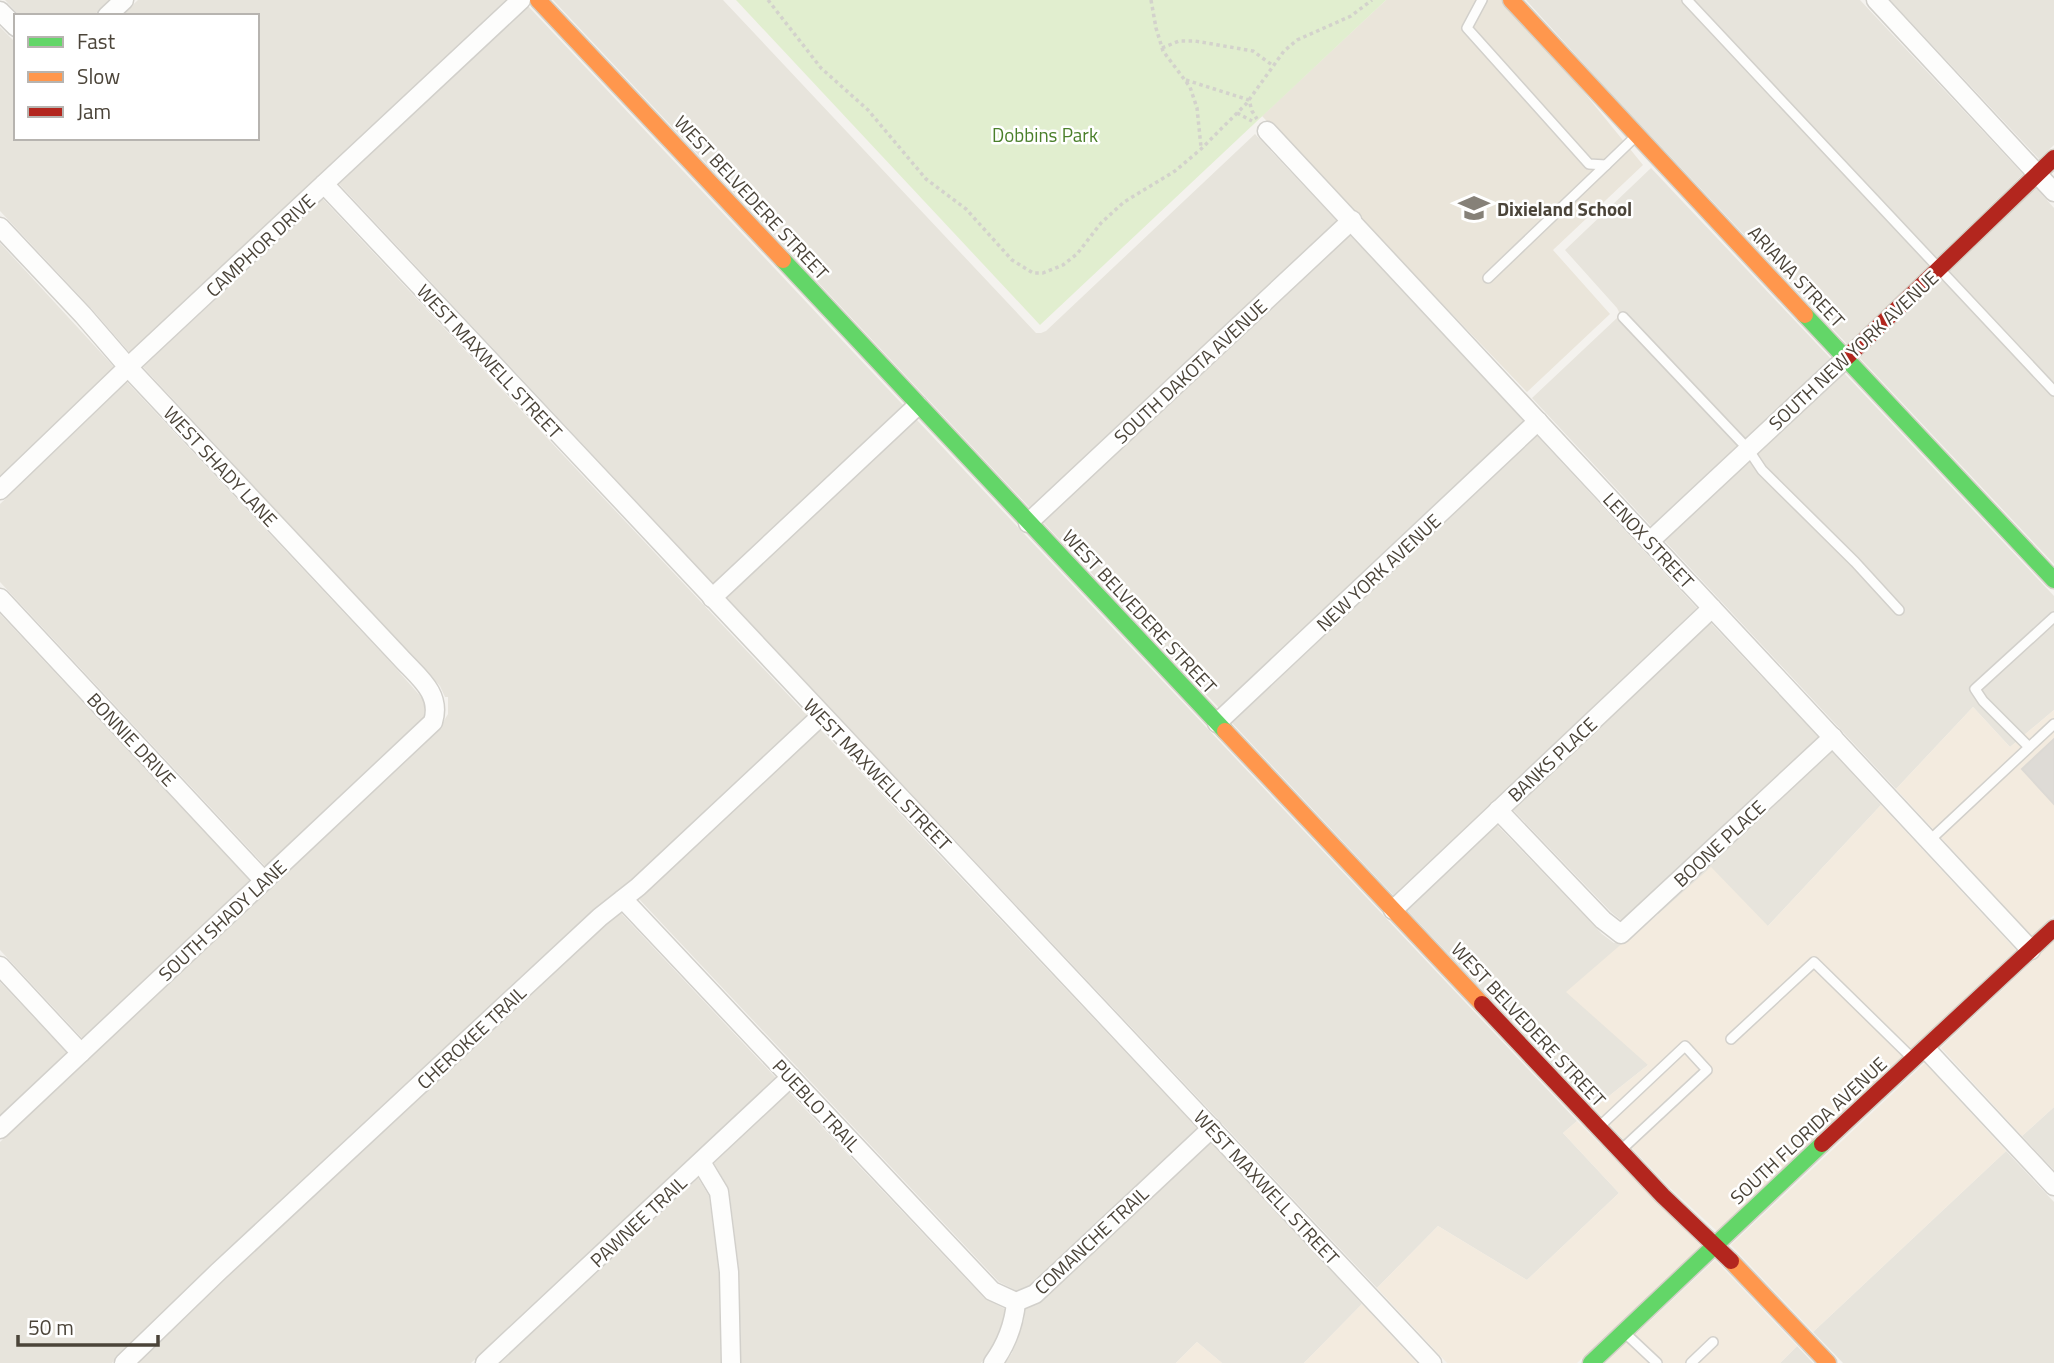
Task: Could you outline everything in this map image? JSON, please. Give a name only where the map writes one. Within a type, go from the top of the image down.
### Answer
[{"type":"street","points":[[109,14],[124,0]]},
{"type":"street","name":"CAMPHOR DRIVE","points":[[0,490],[521,0]]},
{"type":"street","name":"WEST BELVEDERE STREET","points":[[538,0],[1662,1196],[1716,1245],[1813,1353],[1828,1363]]},
{"type":"street","name":"ARIANA STREET","points":[[1511,0],[2054,580]]},
{"type":"street","points":[[1876,0],[2054,192]]},
{"type":"street","points":[[0,11],[14,25]]},
{"type":"street","name":"LENOX STREET","points":[[1267,131],[2031,950]]},
{"type":"street","name":"SOUTH NEW YORK AVENUE","points":[[1650,541],[2054,158]]},
{"type":"street","name":"WEST MAXWELL STREET","points":[[324,184],[1432,1363]]},
{"type":"street","name":"SOUTH DAKOTA AVENUE","points":[[1028,523],[1352,220]]},
{"type":"street","name":"WEST SHADY LANE","points":[[0,227],[408,666],[432,693],[436,707]]},
{"type":"street","points":[[712,598],[918,405]]},
{"type":"street","name":"NEW YORK AVENUE","points":[[1217,723],[1538,421]]},
{"type":"street","name":"BONNIE DRIVE","points":[[0,598],[264,881]]},
{"type":"street","name":"BANKS PLACE","points":[[1393,910],[1712,608]]},
{"type":"street","name":"SOUTH SHADY LANE","points":[[0,1129],[433,722],[436,707]]},
{"type":"street","name":"CHEROKEE TRAIL","points":[[124,1363],[590,926],[623,899],[822,715]]},
{"type":"street","name":"BOONE PLACE","points":[[1498,810],[1604,920],[1621,934],[1833,737]]},
{"type":"street","name":"PUEBLO TRAIL","points":[[623,899],[992,1291],[1016,1303]]},
{"type":"street","name":"SOUTH FLORIDA AVENUE","points":[[1591,1363],[2054,928]]},
{"type":"street","points":[[0,966],[81,1053]]},
{"type":"street","points":[[1920,1054],[2054,1186]]},
{"type":"street","name":"PAWNEE TRAIL","points":[[485,1363],[791,1077]]},
{"type":"street","name":"COMANCHE TRAIL","points":[[993,1363],[1004,1348],[1015,1318],[1016,1303],[1035,1294],[1212,1128]]},
{"type":"street","points":[[701,1163],[719,1192],[729,1272],[731,1363]]},
{"type":"lane","points":[[1482,0],[1467,27],[1590,164],[1606,165]]},
{"type":"lane","points":[[1687,0],[2054,391]]},
{"type":"lane","points":[[1488,278],[1636,136]]},
{"type":"lane","points":[[1623,317],[1748,449],[1762,470],[1855,562],[1899,610]]},
{"type":"lane","points":[[2029,747],[1983,701],[1975,689],[2054,617]]},
{"type":"lane","points":[[1929,841],[2054,724]]},
{"type":"lane","points":[[1731,1039],[1814,962],[1920,1054]]},
{"type":"lane","points":[[1598,1128],[1685,1046],[1707,1070],[1620,1151]]},
{"type":"lane","points":[[1624,1332],[1657,1363]]},
{"type":"lane","points":[[1691,1363],[1713,1342]]},
{"type":"path","points":[[768,0],[821,68],[867,110],[926,179],[966,209],[1012,260],[1033,273],[1043,273],[1063,265],[1077,254],[1101,223],[1124,202],[1175,171],[1201,149],[1249,100],[1284,51],[1297,40],[1351,16],[1372,0]]},
{"type":"path","points":[[1151,0],[1163,48],[1190,86],[1197,108],[1201,149]]},
{"type":"path","points":[[1163,48],[1179,41],[1195,41],[1254,51],[1273,66]]},
{"type":"path","points":[[1185,80],[1249,100]]},
{"type":"path","points":[[1237,113],[1260,125],[1249,100]]},
{"type":"shaded area","points":[[5,0],[110,0],[95,14],[18,14]]},
{"type":"shaded area","points":[[138,0],[507,0],[130,353],[0,211],[0,27],[14,41],[14,140],[259,140],[259,14],[123,14]]},
{"type":"shaded area","points":[[553,0],[723,0],[1036,333],[1046,331],[1255,134],[1337,221],[1030,508]]},
{"type":"shaded area","name":"Dixieland School","points":[[1386,0],[1509,0],[1643,165],[1553,250],[1610,314],[1527,392],[1262,116]]},
{"type":"shaded area","points":[[1526,0],[1860,0],[2023,174],[1847,344]]},
{"type":"shaded area","points":[[1890,0],[2054,0],[2054,145],[2039,159]]},
{"type":"shaded area","points":[[528,6],[903,405],[714,584],[339,184]]},
{"type":"shaded area","points":[[1651,168],[1831,359],[1651,526],[1532,398],[1618,317],[1617,308],[1565,250]]},
{"type":"shaded area","points":[[2036,188],[2054,208],[2054,564],[1860,358]]},
{"type":"shaded area","points":[[323,199],[807,715],[632,880],[593,910],[212,1265],[112,1363],[0,1363],[0,1142],[439,729],[448,714],[448,697],[445,697],[440,686],[143,367]]},
{"type":"shaded area","points":[[1350,235],[1524,421],[1219,708],[1043,522]]},
{"type":"shaded area","points":[[0,243],[114,367],[0,477]]},
{"type":"shaded area","points":[[1844,373],[2054,596],[2054,710],[2010,747],[1973,707],[1896,789],[1664,540]]},
{"type":"shaded area","points":[[127,382],[392,664],[426,705],[424,717],[265,866],[0,582],[0,504]]},
{"type":"shaded area","points":[[916,419],[1577,1121],[1563,1133],[1619,1193],[1527,1280],[1438,1226],[1377,1288],[727,598]]},
{"type":"shaded area","points":[[1537,436],[1697,608],[1394,896],[1232,723]]},
{"type":"shaded area","points":[[0,614],[250,881],[82,1038],[0,950]]},
{"type":"shaded area","points":[[1710,622],[1819,738],[1622,921],[1513,810]]},
{"type":"shaded area","points":[[1973,707],[2010,747],[2054,710],[2054,915],[2032,936],[1896,789]]},
{"type":"shaded area","points":[[820,729],[1197,1128],[1030,1285],[1017,1291],[999,1282],[639,899]]},
{"type":"shaded area","points":[[1832,752],[1881,805],[1767,927],[1657,914]]},
{"type":"shaded area","points":[[1881,805],[2016,950],[1717,1231],[1670,1188],[1594,1108],[1648,1065],[1566,992],[1711,867],[1768,926]]},
{"type":"shaded area","points":[[1497,825],[1602,934],[1614,943],[1625,941],[1648,1065],[1594,1108],[1407,910]]},
{"type":"shaded area","points":[[621,913],[776,1078],[688,1162],[471,1363],[138,1363],[606,924]]},
{"type":"shaded area","points":[[2054,941],[2054,1107],[2022,1136],[1941,1048]]},
{"type":"shaded area","points":[[0,982],[67,1053],[0,1116]]},
{"type":"shaded area","points":[[1925,1063],[2006,1151],[1813,1332],[1731,1245]]},
{"type":"shaded area","points":[[789,1092],[984,1298],[1005,1309],[995,1344],[981,1363],[741,1363],[739,1270],[729,1189],[714,1163]]},
{"type":"shaded area","points":[[2054,1107],[2054,1170],[2022,1136]]},
{"type":"shaded area","points":[[1577,1121],[1701,1246],[1577,1363],[1447,1363],[1377,1288],[1438,1226],[1527,1280],[1619,1193],[1563,1133]]},
{"type":"shaded area","points":[[1211,1142],[1362,1304],[1304,1363],[1222,1363],[1197,1342],[1176,1363],[1005,1363],[1012,1353],[1024,1320],[1025,1309],[1042,1301]]},
{"type":"shaded area","points":[[2006,1151],[2054,1202],[2054,1363],[1843,1363],[1813,1332]]},
{"type":"shaded area","points":[[698,1178],[709,1196],[719,1274],[721,1363],[500,1363]]},
{"type":"shaded area","points":[[1715,1260],[1797,1346],[1780,1363],[1605,1363]]},
{"type":"shaded area","points":[[1362,1304],[1417,1363],[1304,1363]]},
{"type":"shaded area","points":[[1197,1342],[1222,1363],[1176,1363]]},
{"type":"shaded area","points":[[1797,1346],[1813,1363],[1780,1363]]},
{"type":"green space","name":"Dobbins Park","points":[[736,0],[1386,0],[1040,325]]},
{"type":"building","points":[[2054,739],[2054,804],[2022,769]]},
{"type":"traffic: fast","points":[[783,260],[1225,731]]},
{"type":"traffic: fast","points":[[1805,315],[2054,580]]},
{"type":"traffic: fast","points":[[1591,1363],[1822,1144]]},
{"type":"traffic: slow","points":[[538,0],[783,260]]},
{"type":"traffic: slow","points":[[1511,0],[1805,315]]},
{"type":"traffic: slow","points":[[1225,731],[1482,1004]]},
{"type":"traffic: slow","points":[[1731,1261],[1828,1363]]},
{"type":"traffic: jam","points":[[1846,358],[2054,158]]},
{"type":"traffic: jam","points":[[1822,1144],[2054,928]]},
{"type":"traffic: jam","points":[[1482,1004],[1663,1196],[1731,1261]]},
{"type":"place","name":"Dixieland School","points":[[1474,208]]}]
